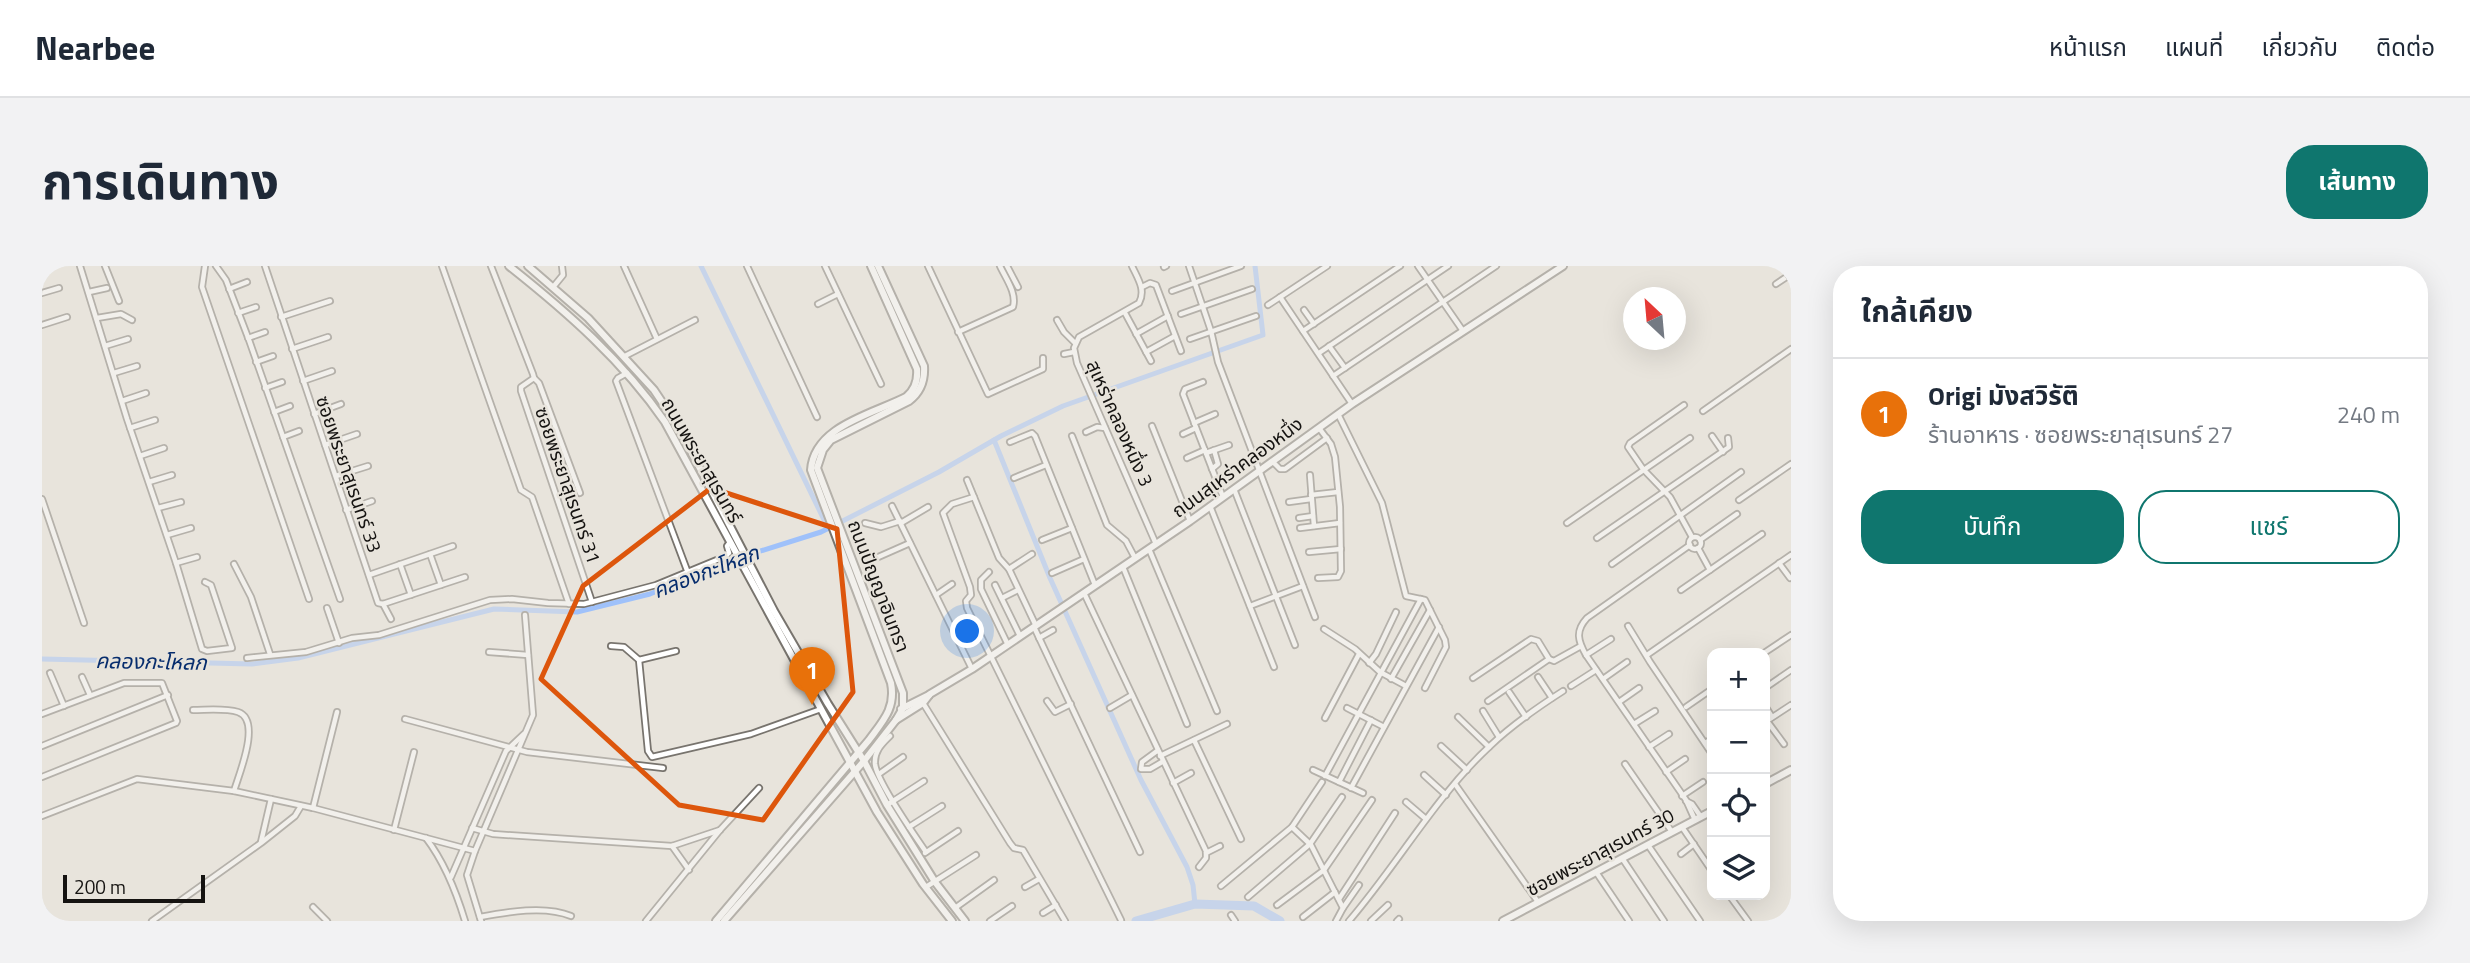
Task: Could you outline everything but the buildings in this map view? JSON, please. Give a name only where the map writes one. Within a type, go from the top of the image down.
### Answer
[{"type":"street","points":[[80,266],[202,649],[207,651],[232,648],[211,585],[205,582]]},
{"type":"street","points":[[106,266],[119,301]]},
{"type":"street","points":[[205,266],[202,288],[309,599]]},
{"type":"street","points":[[218,266],[248,338],[340,599]]},
{"type":"street","name":"ซอยพระยาสุเรนทร์ 33","points":[[265,266],[377,603],[383,604],[391,619]]},
{"type":"street","points":[[442,266],[521,489],[532,497],[569,604]]},
{"type":"street","points":[[491,266],[580,493]]},
{"type":"street","name":"ถนนพระยาสุเรนทร์","points":[[509,266],[546,295],[627,373],[647,396],[665,422],[730,542],[739,548]]},
{"type":"street","name":"ถนนพระยาสุเรนทร์","points":[[528,266],[554,286],[625,356],[654,390],[678,426],[746,565],[861,782],[893,838],[951,921]]},
{"type":"street","points":[[554,286],[563,275],[562,266]]},
{"type":"street","points":[[624,266],[657,339]]},
{"type":"street","points":[[747,266],[817,416]]},
{"type":"street","points":[[825,266],[881,384]]},
{"type":"street","name":"ถนนปัญญาอินทรา","points":[[832,518],[811,470],[820,442],[842,427],[906,397],[911,393],[918,376],[871,266]]},
{"type":"street","name":"ถนนปัญญาอินทรา","points":[[878,266],[924,366],[925,375],[916,396],[909,401],[845,432],[826,445],[818,463],[818,474],[836,532],[891,683],[894,698],[887,716]]},
{"type":"street","points":[[928,266],[988,394],[1043,369],[1043,358]]},
{"type":"street","points":[[958,332],[1013,307],[1015,303],[1011,288],[1000,266]]},
{"type":"street","points":[[1007,266],[1018,287]]},
{"type":"street","points":[[1132,266],[1142,287],[1150,283],[1156,285],[1181,351]]},
{"type":"street","points":[[1189,266],[1211,331],[1215,355],[1314,617]]},
{"type":"street","points":[[1172,290],[1241,266]]},
{"type":"street","points":[[1268,305],[1327,266]]},
{"type":"street","points":[[1303,331],[1400,266]]},
{"type":"street","points":[[1418,266],[1463,331]]},
{"type":"street","points":[[1319,353],[1448,266]]},
{"type":"street","points":[[1333,376],[1496,266]]},
{"type":"street","name":"ถนนสุเหร่าคลองหนึ่ง","points":[[895,721],[930,694],[972,669],[1190,521],[1352,404],[1563,266]]},
{"type":"street","points":[[1776,284],[1791,274]]},
{"type":"street","points":[[229,289],[247,282]]},
{"type":"street","name":"สุเหร่าคลองหนึ่ง 3","points":[[1142,287],[1139,303],[1079,337],[1074,352],[1156,544]]},
{"type":"street","points":[[42,293],[59,288]]},
{"type":"street","points":[[89,292],[107,288]]},
{"type":"street","points":[[1181,314],[1252,289]]},
{"type":"street","points":[[818,304],[838,294]]},
{"type":"street","points":[[1280,297],[1352,404]]},
{"type":"street","points":[[281,317],[330,301]]},
{"type":"street","points":[[238,313],[256,307]]},
{"type":"street","points":[[1304,310],[1314,324]]},
{"type":"street","points":[[1125,313],[1151,361]]},
{"type":"street","points":[[97,318],[121,314],[132,320]]},
{"type":"street","points":[[1136,334],[1168,316]]},
{"type":"street","points":[[1190,338],[1256,316]]},
{"type":"street","points":[[42,325],[67,317]]},
{"type":"street","points":[[625,356],[695,320]]},
{"type":"street","points":[[1057,320],[1075,343]]},
{"type":"street","points":[[248,338],[265,332]]},
{"type":"street","points":[[1146,352],[1175,336]]},
{"type":"street","points":[[292,349],[328,337]]},
{"type":"street","points":[[105,346],[128,339]]},
{"type":"street","points":[[1329,346],[1345,368]]},
{"type":"street","points":[[1703,411],[1791,349]]},
{"type":"street","points":[[1064,354],[1074,352]]},
{"type":"street","points":[[256,362],[274,356]]},
{"type":"street","points":[[1327,366],[1338,358]]},
{"type":"street","points":[[114,373],[137,366]]},
{"type":"street","points":[[303,381],[332,371]]},
{"type":"street","points":[[627,373],[616,381],[688,573]]},
{"type":"street","name":"ซอยพระยาสุเรนทร์ 31","points":[[534,378],[522,387],[521,391],[592,602]]},
{"type":"street","points":[[265,388],[282,382]]},
{"type":"street","points":[[1203,382],[1183,391],[1223,497]]},
{"type":"street","points":[[122,401],[146,393]]},
{"type":"street","points":[[314,414],[341,404]]},
{"type":"street","points":[[1684,405],[1628,445],[1630,454],[1665,492],[1692,537]]},
{"type":"street","points":[[274,412],[290,406]]},
{"type":"street","points":[[1183,434],[1215,414]]},
{"type":"street","points":[[1338,414],[1382,503],[1406,596],[1425,600],[1439,626],[1446,647],[1426,688]]},
{"type":"street","points":[[130,428],[155,420]]},
{"type":"street","points":[[1152,426],[1190,521]]},
{"type":"street","points":[[1086,432],[1097,427],[1106,428]]},
{"type":"street","points":[[1318,578],[1341,575],[1340,523],[1333,448],[1319,428]]},
{"type":"street","points":[[283,437],[299,431]]},
{"type":"street","points":[[1010,442],[1032,433],[1096,585]]},
{"type":"street","points":[[325,445],[358,435]]},
{"type":"street","points":[[1072,436],[1107,525],[1126,541],[1135,558]]},
{"type":"street","points":[[1712,436],[1723,452]]},
{"type":"street","points":[[1273,462],[1280,469],[1285,469],[1327,438]]},
{"type":"street","points":[[1567,523],[1690,438]]},
{"type":"street","points":[[1597,538],[1723,452],[1730,446],[1728,438]]},
{"type":"street","points":[[1187,458],[1229,445]]},
{"type":"street","points":[[140,456],[164,448]]},
{"type":"street","points":[[1212,469],[1218,464],[1214,450]]},
{"type":"street","points":[[1739,500],[1791,464]]},
{"type":"street","points":[[1014,478],[1046,465]]},
{"type":"street","points":[[335,477],[368,466]]},
{"type":"street","points":[[1612,564],[1741,472]]},
{"type":"street","points":[[149,482],[172,475]]},
{"type":"street","points":[[1310,475],[1314,526]]},
{"type":"street","points":[[967,480],[999,558],[1009,569],[1140,852]]},
{"type":"street","points":[[1234,489],[1295,645]]},
{"type":"street","points":[[1289,502],[1338,492]]},
{"type":"street","points":[[974,497],[947,508],[943,516],[970,587],[971,595],[966,601],[967,608],[1121,920]]},
{"type":"street","points":[[42,499],[84,623]]},
{"type":"street","points":[[346,510],[372,501]]},
{"type":"street","points":[[159,508],[181,502]]},
{"type":"street","points":[[892,506],[972,669]]},
{"type":"street","points":[[1210,506],[1274,667]]},
{"type":"street","points":[[865,523],[881,527],[900,522],[929,507]]},
{"type":"street","points":[[1710,570],[1698,548],[1700,540],[1737,514]]},
{"type":"street","points":[[1299,518],[1313,516]]},
{"type":"street","points":[[1300,528],[1340,523]]},
{"type":"street","points":[[167,535],[191,528]]},
{"type":"street","points":[[1042,540],[1072,528]]},
{"type":"street","name":"ถนนปัญญาอินทรา","points":[[724,921],[854,769],[864,761],[902,708],[903,693],[836,532]]},
{"type":"street","points":[[1681,590],[1762,534]]},
{"type":"street","points":[[1692,537],[1700,540]]},
{"type":"street","points":[[1692,537],[1689,545],[1587,618],[1578,635],[1581,646],[1596,670],[1698,819]]},
{"type":"street","points":[[247,658],[303,652],[352,638],[379,635],[491,600],[569,604],[592,602],[656,585],[688,573],[729,554],[727,546],[730,542]]},
{"type":"street","points":[[876,558],[910,542]]},
{"type":"street","points":[[1689,545],[1698,548]]},
{"type":"street","points":[[369,575],[453,546]]},
{"type":"street","points":[[1149,549],[1217,711]]},
{"type":"street","points":[[1309,552],[1341,549]]},
{"type":"street","points":[[430,554],[441,585]]},
{"type":"street","points":[[1009,569],[1032,554]]},
{"type":"street","points":[[1647,655],[1791,555]]},
{"type":"street","points":[[176,563],[197,557]]},
{"type":"street","points":[[1052,573],[1084,559]]},
{"type":"street","points":[[1779,563],[1790,578]]},
{"type":"street","points":[[234,564],[251,597],[270,654]]},
{"type":"street","points":[[400,564],[411,595]]},
{"type":"street","name":"ถนนพระยาสุเรนทร์","points":[[746,565],[906,830],[919,857],[965,921]]},
{"type":"street","points":[[1122,567],[1187,724]]},
{"type":"street","points":[[989,572],[981,580],[981,589],[1008,645]]},
{"type":"street","points":[[383,604],[465,577]]},
{"type":"street","points":[[936,596],[952,584]]},
{"type":"street","points":[[995,585],[1020,636]]},
{"type":"street","points":[[1250,606],[1303,586]]},
{"type":"street","points":[[1002,598],[1018,590]]},
{"type":"street","points":[[1084,593],[1206,853],[1206,858],[1199,867]]},
{"type":"street","points":[[1325,776],[1421,599]]},
{"type":"street","points":[[327,608],[339,643]]},
{"type":"street","points":[[1391,679],[1430,610]]},
{"type":"street","points":[[1369,663],[1396,612]]},
{"type":"street","points":[[524,615],[533,715],[467,875],[481,919],[522,911],[562,912],[571,916]]},
{"type":"street","points":[[1351,788],[1439,626]]},
{"type":"street","points":[[1628,626],[1707,746]]},
{"type":"street","points":[[1324,629],[1380,672],[1406,686]]},
{"type":"street","points":[[1039,638],[1053,630]]},
{"type":"street","points":[[1770,650],[1791,635]]},
{"type":"street","points":[[1473,678],[1531,639],[1538,640],[1549,659],[1556,661],[1581,646]]},
{"type":"street","points":[[1587,655],[1611,639]]},
{"type":"street","points":[[611,646],[624,648],[639,660],[648,751],[652,757],[751,734],[821,708]]},
{"type":"street","points":[[639,660],[676,651]]},
{"type":"street","points":[[489,652],[528,655]]},
{"type":"street","points":[[1325,719],[1359,654]]},
{"type":"street","points":[[1488,701],[1549,659]]},
{"type":"street","points":[[1603,679],[1627,662]]},
{"type":"street","points":[[1571,687],[1596,670]]},
{"type":"street","points":[[1770,685],[1791,670]]},
{"type":"street","points":[[50,673],[64,706]]},
{"type":"street","points":[[82,677],[90,695]]},
{"type":"street","points":[[1538,677],[1552,698]]},
{"type":"street","points":[[42,714],[124,683],[135,682],[162,683],[177,719],[176,723],[42,777]]},
{"type":"street","points":[[1619,702],[1639,688]]},
{"type":"street","points":[[1349,921],[1467,770],[1499,737],[1563,691]]},
{"type":"street","points":[[1509,692],[1526,717]]},
{"type":"street","points":[[1686,707],[1707,692]]},
{"type":"street","points":[[903,693],[922,700],[1010,843],[1016,849],[1023,850],[1065,921]]},
{"type":"street","points":[[42,746],[168,695]]},
{"type":"street","points":[[1110,708],[1132,695]]},
{"type":"street","name":"ถนนสุเหร่าคลองหนึ่ง","points":[[887,716],[922,700]]},
{"type":"street","points":[[1047,701],[1055,712],[1071,705]]},
{"type":"street","points":[[1770,719],[1791,705]]},
{"type":"street","points":[[1347,708],[1384,727]]},
{"type":"street","points":[[193,710],[231,711],[246,718],[250,731],[234,791]]},
{"type":"street","points":[[1483,711],[1499,737]]},
{"type":"street","points":[[1634,724],[1654,711]]},
{"type":"street","points":[[313,808],[337,712]]},
{"type":"street","points":[[716,921],[887,716],[895,721]]},
{"type":"street","points":[[1458,717],[1489,747]]},
{"type":"street","points":[[405,719],[519,749],[663,768]]},
{"type":"street","points":[[1339,782],[1371,720]]},
{"type":"street","points":[[1770,723],[1784,744]]},
{"type":"street","points":[[1160,756],[1227,724]]},
{"type":"street","points":[[450,877],[509,746],[525,733]]},
{"type":"street","points":[[1649,747],[1669,734]]},
{"type":"street","points":[[890,736],[877,750],[875,765],[890,803],[924,781]]},
{"type":"street","points":[[851,742],[869,740]]},
{"type":"street","points":[[1194,740],[1241,839]]},
{"type":"street","points":[[1441,746],[1467,770]]},
{"type":"street","points":[[843,769],[845,750]]},
{"type":"street","points":[[394,830],[414,752]]},
{"type":"street","points":[[879,774],[903,757]]},
{"type":"street","points":[[1665,772],[1685,759]]},
{"type":"street","points":[[1625,764],[1672,832]]},
{"type":"street","points":[[1313,770],[1363,793]]},
{"type":"street","points":[[1770,781],[1791,770]]},
{"type":"street","points":[[1172,783],[1191,773]]},
{"type":"street","points":[[1424,775],[1446,795]]},
{"type":"street","points":[[848,777],[861,782]]},
{"type":"street","points":[[42,816],[137,779],[234,791],[313,808],[475,851]]},
{"type":"street","points":[[1221,886],[1292,827],[1322,782]]},
{"type":"street","points":[[1684,798],[1703,782]]},
{"type":"street","points":[[1455,784],[1538,902]]},
{"type":"street","points":[[646,921],[720,830],[759,788]]},
{"type":"street","points":[[1248,897],[1310,844],[1342,797]]},
{"type":"street","points":[[261,843],[271,799]]},
{"type":"street","points":[[1277,905],[1324,870],[1372,800]]},
{"type":"street","points":[[1406,802],[1426,820]]},
{"type":"street","points":[[152,921],[261,843],[295,816],[301,806]]},
{"type":"street","points":[[926,852],[906,830],[942,806]]},
{"type":"street","points":[[1338,899],[1395,813]]},
{"type":"street","name":"ซอยพระยาสุเรนทร์ 30","points":[[1503,921],[1707,814]]},
{"type":"street","points":[[1292,827],[1310,844],[1343,908]]},
{"type":"street","points":[[1682,827],[1707,864]]},
{"type":"street","points":[[472,828],[493,834],[672,846],[720,830]]},
{"type":"street","points":[[919,857],[958,831]]},
{"type":"street","points":[[425,837],[439,855],[450,877],[465,921]]},
{"type":"street","points":[[1681,854],[1694,844]]},
{"type":"street","points":[[1648,845],[1700,921]]},
{"type":"street","points":[[672,846],[689,870]]},
{"type":"street","points":[[1206,853],[1220,846]]},
{"type":"street","points":[[926,887],[976,855]]},
{"type":"street","points":[[1622,858],[1664,921]]},
{"type":"street","points":[[1596,872],[1629,921]]},
{"type":"street","points":[[1025,887],[1040,879]]},
{"type":"street","points":[[955,908],[994,880]]},
{"type":"street","points":[[1336,921],[1359,885]]},
{"type":"street","points":[[1303,917],[1335,892]]},
{"type":"street","points":[[1733,900],[1748,921]]},
{"type":"street","points":[[1043,913],[1056,905]]},
{"type":"street","points":[[1371,921],[1388,905]]},
{"type":"street","points":[[990,921],[1012,906]]},
{"type":"street","points":[[313,907],[327,921]]},
{"type":"street","points":[[1231,915],[1235,921]]},
{"type":"highlighted area","points":[[711,488],[837,529],[853,692],[763,820],[679,805],[541,679],[583,586]]},
{"type":"waterway","points":[[701,266],[828,528]]},
{"type":"waterway","name":"คลองกะโหลก","points":[[42,659],[252,664],[298,658],[494,609],[577,612],[650,594],[735,559],[821,532],[1063,406],[1263,335],[1255,266]]},
{"type":"waterway","points":[[994,440],[1050,578],[1141,780],[1187,867],[1195,904]]},
{"type":"waterway","points":[[1136,921],[1195,904],[1254,906],[1280,921]]},
{"type":"waterway","points":[[42,907],[53,921]]},
{"type":"place","name":"Origi มังสวิรัติ","points":[[812,705]]}]
